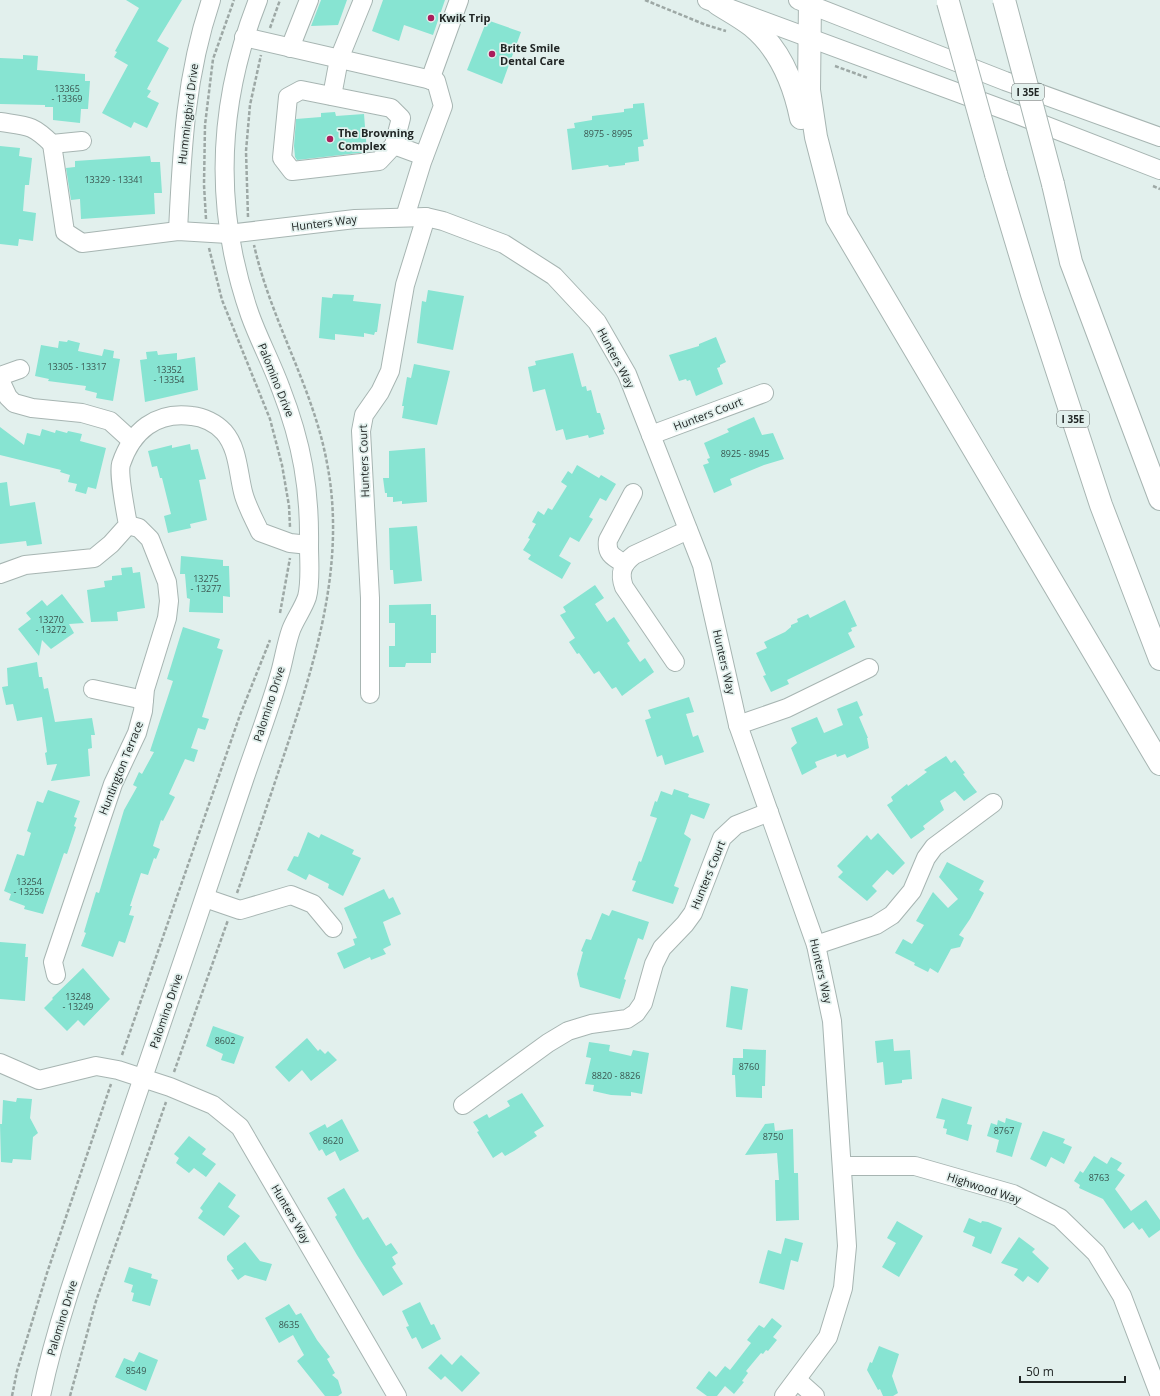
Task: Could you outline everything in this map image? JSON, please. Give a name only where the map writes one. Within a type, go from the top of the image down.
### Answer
[{"type":"highway","name":"I 35E","points":[[1004,0],[1053,184],[1071,262],[1160,498]]},
{"type":"highway","points":[[806,1],[811,47],[810,90],[816,137],[837,218],[1160,764]]},
{"type":"highway","name":"I 35E","points":[[948,1],[996,174],[1032,294],[1101,505],[1160,659]]},
{"type":"highway","points":[[713,2],[753,27],[784,65],[797,98],[814,171],[832,203]]},
{"type":"street","name":"Hummingbird Drive","points":[[178,231],[185,119],[192,70],[211,0]]},
{"type":"street","name":"Palomino Drive","points":[[41,1396],[48,1361],[77,1270],[205,898],[280,673],[291,631],[308,596],[309,498],[296,429],[280,386],[251,318],[228,234],[224,179],[226,126],[236,66],[244,37],[258,0]]},
{"type":"street","points":[[290,48],[309,0]]},
{"type":"street","points":[[332,96],[339,59],[363,0]]},
{"type":"street","points":[[430,80],[459,0]]},
{"type":"street","points":[[806,1],[1005,81],[1160,137]]},
{"type":"street","points":[[713,2],[811,47],[1160,170]]},
{"type":"street","points":[[244,37],[436,81],[443,106],[424,156],[405,217]]},
{"type":"street","points":[[301,90],[392,108],[401,118],[394,145],[379,161],[292,171],[282,158],[288,97],[301,90]]},
{"type":"street","points":[[0,122],[27,126],[38,130],[52,144],[82,141]]},
{"type":"street","name":"Hunters Way","points":[[52,144],[65,232],[82,243],[178,231],[228,234],[355,219],[426,217],[443,220],[504,244],[554,276],[598,322],[627,374],[702,565],[738,725],[816,945],[832,1021],[843,1166],[847,1246],[843,1288],[828,1337],[784,1396]]},
{"type":"street","points":[[394,145],[424,156]]},
{"type":"street","name":"Hunters Court","points":[[370,694],[370,598],[361,431],[364,415],[380,392],[390,371],[405,285],[426,217]]},
{"type":"street","points":[[0,376],[20,369]]},
{"type":"street","points":[[0,380],[8,397],[14,403],[32,408],[82,413],[110,421],[132,441]]},
{"type":"street","name":"Hunters Court","points":[[651,435],[764,393]]},
{"type":"street","points":[[0,574],[25,565],[94,558],[112,544],[128,525],[120,466],[132,441],[145,427],[160,418],[179,414],[202,417],[224,431],[236,455],[243,494],[260,532],[290,543],[309,545]]},
{"type":"street","points":[[625,564],[611,556],[607,548],[608,540],[633,493]]},
{"type":"street","name":"Huntington Terrace","points":[[56,975],[53,962],[113,784],[138,733],[145,689],[167,618],[169,601],[167,582],[150,539],[139,528],[128,525]]},
{"type":"street","points":[[675,662],[624,587],[621,578],[622,569],[634,555],[688,530]]},
{"type":"street","points":[[738,725],[787,708],[869,668]]},
{"type":"street","points":[[93,689],[144,700]]},
{"type":"street","points":[[816,945],[876,925],[892,915],[912,891],[926,858],[934,847],[993,803]]},
{"type":"street","name":"Hunters Court","points":[[463,1105],[548,1043],[568,1031],[591,1024],[626,1019],[636,1013],[643,1003],[654,964],[662,948],[685,924],[693,913],[722,838],[736,825],[769,812]]},
{"type":"street","points":[[205,898],[240,910],[291,895],[313,904],[333,928]]},
{"type":"street","name":"Hunters Way","points":[[0,1063],[39,1080],[96,1066],[117,1069],[213,1105],[240,1127],[397,1396]]},
{"type":"street","name":"Highwood Way","points":[[843,1166],[915,1166],[1013,1194],[1060,1218],[1096,1253],[1122,1296],[1160,1396]]},
{"type":"street","points":[[797,1380],[815,1396]]},
{"type":"path","points":[[234,0],[213,59],[205,125],[204,185],[207,233],[209,248],[222,300],[270,419],[282,465],[289,506],[290,543],[285,591],[279,618]]},
{"type":"path","points":[[248,214],[246,151],[250,105],[265,42],[280,0]]},
{"type":"path","points":[[644,0],[706,25],[733,33]]},
{"type":"path","points":[[811,47],[874,80]]},
{"type":"path","points":[[1146,182],[1160,189]]},
{"type":"path","points":[[12,1396],[17,1371],[47,1273],[223,764],[256,672],[272,636]]},
{"type":"path","points":[[70,1396],[96,1301],[166,1101]]},
{"type":"building","points":[[126,0],[182,0],[157,41],[169,48],[147,89],[151,91],[147,97],[159,103],[147,128],[134,122],[131,128],[102,113],[128,65],[114,57],[117,52],[115,51],[139,8]]},
{"type":"building","points":[[321,0],[347,0],[338,25],[311,26]]},
{"type":"building","points":[[383,0],[445,0],[433,35],[404,25],[399,41],[372,31]]},
{"type":"building","name":"Brite Smile Dental Care","points":[[487,20],[521,32],[502,84],[467,70]]},
{"type":"building","points":[[23,55],[38,56],[37,70],[85,74],[85,81],[90,81],[88,109],[81,109],[80,123],[53,120],[53,107],[45,107],[45,105],[0,104],[0,58],[23,59]]},
{"type":"building","points":[[644,103],[648,139],[643,140],[644,146],[638,147],[639,161],[625,163],[625,165],[609,167],[608,165],[572,170],[567,129],[575,128],[574,123],[592,120],[592,116],[624,112],[624,109],[633,108],[633,104]]},
{"type":"building","name":"The Browning Complex","points":[[335,112],[336,116],[364,114],[367,152],[297,160],[295,157],[294,146],[296,119],[321,117],[321,113]]},
{"type":"building","points":[[0,146],[20,148],[19,156],[32,158],[29,185],[25,185],[23,211],[36,213],[33,241],[19,239],[18,246],[0,244]]},
{"type":"building","points":[[150,156],[151,162],[160,162],[162,193],[154,193],[155,214],[81,219],[80,199],[71,200],[66,168],[75,167],[75,161]]},
{"type":"building","points":[[428,290],[464,296],[453,350],[417,343],[422,301],[426,302]]},
{"type":"building","points":[[333,294],[354,295],[353,301],[381,304],[377,332],[375,332],[374,335],[364,333],[364,337],[335,334],[335,340],[319,338],[322,297],[332,298]]},
{"type":"building","points":[[716,337],[726,362],[717,368],[723,384],[696,396],[690,380],[687,381],[686,379],[679,381],[669,355],[699,346],[699,344]]},
{"type":"building","points":[[68,340],[80,343],[78,351],[102,356],[104,349],[114,351],[113,358],[120,359],[113,401],[96,398],[97,393],[85,390],[86,386],[48,381],[49,379],[35,376],[41,345],[58,348],[59,341],[67,342]]},
{"type":"building","points":[[157,351],[158,355],[177,353],[177,360],[195,357],[198,390],[145,402],[140,360],[147,359],[146,352]]},
{"type":"building","points":[[573,353],[582,387],[586,386],[587,391],[591,390],[597,413],[600,413],[605,429],[603,430],[604,434],[589,438],[588,435],[566,440],[563,429],[556,431],[545,389],[533,392],[528,367],[536,365],[535,361]]},
{"type":"building","points":[[414,364],[450,371],[437,425],[402,418],[404,406],[402,406],[407,377],[411,378]]},
{"type":"building","points":[[754,417],[762,435],[773,433],[784,459],[764,465],[730,479],[732,485],[714,493],[703,465],[709,463],[707,459],[710,458],[704,443],[729,432],[727,429]]},
{"type":"building","points":[[0,427],[24,445],[27,433],[40,436],[42,429],[55,433],[56,430],[67,433],[68,431],[82,434],[80,441],[106,448],[96,489],[88,487],[86,494],[75,491],[77,484],[68,482],[70,475],[60,472],[61,470],[0,455]]},
{"type":"building","points":[[190,444],[191,450],[198,449],[206,479],[199,480],[207,520],[190,524],[191,528],[168,533],[164,516],[171,514],[162,478],[160,478],[157,466],[152,467],[148,451],[172,445],[172,448]]},
{"type":"building","points":[[425,448],[427,502],[402,504],[402,501],[393,502],[393,497],[387,497],[387,493],[385,493],[383,478],[389,478],[389,451]]},
{"type":"building","points":[[577,465],[599,478],[601,475],[616,484],[606,501],[600,498],[589,517],[593,519],[579,542],[570,537],[559,556],[571,563],[562,579],[528,559],[531,555],[523,550],[530,539],[528,538],[536,524],[532,522],[538,511],[544,515],[548,508],[552,510],[567,486],[561,482],[568,471],[572,474]]},
{"type":"building","points":[[7,482],[10,506],[35,502],[42,544],[27,546],[26,541],[0,544],[0,483]]},
{"type":"building","points":[[417,526],[422,581],[394,584],[393,570],[390,570],[389,528]]},
{"type":"building","points":[[181,556],[223,560],[223,566],[229,566],[230,597],[223,596],[223,613],[189,612],[190,599],[187,598],[185,574],[180,574]]},
{"type":"building","points":[[132,567],[133,573],[140,572],[145,608],[117,612],[118,621],[91,622],[87,590],[105,587],[104,581],[112,580],[112,576],[122,575],[121,568]]},
{"type":"building","points":[[595,585],[604,598],[595,604],[607,622],[614,617],[630,641],[627,643],[640,662],[645,658],[654,672],[622,696],[616,687],[612,689],[599,671],[594,674],[579,653],[577,654],[569,642],[575,638],[560,615],[566,612],[563,607]]},
{"type":"building","points":[[62,594],[84,623],[69,624],[74,633],[51,649],[42,640],[39,656],[18,629],[31,619],[26,613],[42,600],[47,606]]},
{"type":"building","points":[[845,600],[857,626],[851,628],[852,631],[848,633],[855,647],[787,680],[789,684],[771,692],[763,676],[766,675],[756,653],[767,648],[764,642],[785,632],[791,627],[791,625],[798,622],[797,619],[808,614],[810,618]]},
{"type":"building","points":[[431,604],[431,615],[436,615],[436,653],[431,653],[431,663],[406,663],[405,667],[389,667],[389,646],[395,646],[395,623],[389,623],[389,605]]},
{"type":"building","points":[[183,627],[220,639],[217,648],[223,650],[202,717],[209,719],[205,730],[198,728],[191,748],[198,750],[194,762],[185,759],[169,794],[175,797],[163,821],[161,820],[153,846],[160,849],[156,859],[154,858],[148,875],[141,873],[130,906],[132,906],[129,915],[134,916],[125,943],[119,941],[113,957],[81,946],[86,933],[84,932],[96,892],[99,893],[124,810],[137,787],[133,785],[139,772],[142,774],[154,752],[150,751],[173,681],[167,679]]},
{"type":"building","points":[[37,662],[39,677],[42,677],[44,689],[48,688],[55,722],[92,718],[95,735],[91,735],[92,748],[88,749],[90,776],[51,781],[57,764],[47,765],[45,753],[47,752],[42,717],[17,721],[13,704],[6,705],[2,687],[8,686],[7,668]]},
{"type":"building","points":[[689,697],[694,712],[686,714],[693,737],[698,735],[704,752],[665,765],[662,755],[657,757],[645,720],[651,718],[648,710]]},
{"type":"building","points":[[857,701],[863,715],[859,717],[868,738],[869,748],[847,758],[845,754],[837,757],[836,754],[815,762],[817,767],[802,775],[791,748],[797,743],[791,728],[817,717],[824,733],[843,725],[837,709]]},
{"type":"building","points":[[946,756],[951,763],[955,760],[965,773],[963,774],[977,792],[964,801],[955,791],[940,801],[944,810],[923,826],[925,829],[911,839],[887,805],[893,801],[891,797],[907,784],[908,786],[927,772],[924,770]]},
{"type":"building","points":[[674,789],[689,794],[688,797],[710,804],[704,819],[691,814],[684,834],[691,839],[674,886],[679,888],[673,904],[632,891],[636,881],[632,880],[639,861],[641,862],[657,818],[650,816],[655,801],[657,802],[661,791],[672,795]]},
{"type":"building","points":[[48,790],[80,801],[74,817],[77,818],[74,826],[76,827],[67,854],[64,853],[43,914],[24,909],[25,906],[9,900],[11,894],[4,891],[17,854],[24,856],[31,833],[27,831],[37,801],[43,803]]},
{"type":"building","points":[[308,832],[319,838],[321,834],[354,850],[352,854],[361,858],[343,896],[328,888],[329,884],[309,874],[306,880],[287,870],[294,856],[298,857]]},
{"type":"building","points":[[878,833],[905,863],[893,875],[887,870],[872,886],[877,891],[867,901],[838,877],[843,872],[837,866],[867,835],[871,840]]},
{"type":"building","points":[[947,862],[984,881],[979,890],[984,893],[970,919],[959,935],[964,938],[960,947],[951,949],[938,973],[930,968],[928,972],[914,965],[915,963],[895,953],[903,939],[912,944],[924,925],[916,921],[933,892],[948,908],[958,899],[939,877]]},
{"type":"building","points":[[384,889],[389,899],[393,897],[401,914],[383,922],[391,945],[383,949],[386,954],[371,960],[370,957],[344,969],[337,953],[355,945],[353,939],[357,938],[344,908]]},
{"type":"building","points":[[612,910],[649,922],[643,940],[638,938],[624,979],[626,980],[620,999],[580,987],[577,974],[583,952],[581,951],[586,939],[591,940],[602,913],[609,916]]},
{"type":"building","points":[[0,942],[26,944],[25,957],[28,957],[25,1001],[0,999]]},
{"type":"building","points":[[83,968],[110,999],[84,1026],[78,1020],[67,1031],[44,1008],[53,999],[52,998]]},
{"type":"building","points":[[731,986],[748,989],[742,1030],[726,1027]]},
{"type":"building","points":[[213,1026],[244,1037],[234,1064],[221,1060],[223,1054],[206,1046]]},
{"type":"building","points":[[307,1038],[318,1051],[320,1049],[325,1054],[328,1051],[337,1060],[311,1081],[302,1070],[289,1082],[275,1067]]},
{"type":"building","points":[[893,1039],[894,1051],[910,1050],[912,1079],[902,1080],[902,1083],[885,1085],[883,1062],[877,1063],[875,1041]]},
{"type":"building","points":[[589,1042],[610,1045],[609,1051],[631,1056],[633,1050],[649,1053],[642,1094],[631,1092],[631,1096],[611,1095],[593,1091],[594,1085],[585,1084],[591,1058],[586,1057]]},
{"type":"building","points":[[743,1049],[766,1050],[765,1086],[762,1086],[762,1098],[736,1097],[735,1075],[732,1075],[733,1058],[743,1058]]},
{"type":"building","points":[[522,1093],[544,1126],[534,1132],[537,1136],[514,1151],[505,1156],[502,1152],[493,1158],[477,1132],[479,1131],[473,1122],[487,1114],[489,1118],[510,1106],[507,1101]]},
{"type":"building","points":[[17,1098],[32,1099],[30,1118],[38,1133],[33,1137],[31,1160],[13,1159],[12,1163],[1,1162],[0,1124],[2,1124],[3,1100],[16,1102]]},
{"type":"building","points":[[942,1098],[972,1107],[967,1124],[972,1125],[968,1141],[946,1134],[947,1129],[943,1128],[945,1120],[936,1118]]},
{"type":"building","points":[[1006,1118],[1022,1123],[1012,1157],[996,1152],[999,1140],[987,1136],[991,1123],[997,1125],[998,1120],[1005,1123]]},
{"type":"building","points":[[342,1119],[359,1151],[340,1161],[335,1151],[326,1156],[322,1149],[319,1151],[309,1133],[325,1124],[327,1128]]},
{"type":"building","points":[[774,1123],[775,1131],[793,1129],[794,1173],[798,1173],[799,1220],[776,1221],[775,1180],[779,1180],[777,1153],[745,1155],[765,1124]]},
{"type":"building","points":[[1043,1131],[1065,1139],[1063,1143],[1072,1147],[1064,1164],[1051,1157],[1046,1167],[1030,1159]]},
{"type":"building","points":[[189,1136],[206,1149],[202,1154],[216,1164],[206,1177],[194,1168],[189,1173],[176,1163],[179,1158],[174,1154]]},
{"type":"building","points":[[1094,1156],[1107,1164],[1111,1157],[1122,1163],[1117,1170],[1125,1175],[1115,1189],[1131,1211],[1146,1200],[1160,1220],[1160,1230],[1149,1238],[1142,1228],[1139,1230],[1133,1222],[1124,1229],[1103,1199],[1079,1188],[1080,1185],[1074,1181],[1080,1171],[1083,1173]]},
{"type":"building","points":[[219,1182],[236,1195],[228,1207],[240,1216],[224,1236],[198,1218],[203,1211],[200,1208]]},
{"type":"building","points":[[344,1188],[363,1220],[368,1217],[386,1246],[391,1243],[398,1253],[392,1257],[396,1264],[392,1267],[403,1284],[383,1296],[335,1217],[337,1215],[327,1198]]},
{"type":"building","points":[[969,1218],[981,1223],[982,1221],[988,1222],[1002,1228],[991,1254],[972,1246],[975,1237],[963,1232]]},
{"type":"building","points":[[897,1221],[923,1236],[899,1277],[882,1267],[896,1243],[887,1238]]},
{"type":"building","points":[[1019,1237],[1035,1249],[1032,1252],[1049,1268],[1038,1283],[1028,1276],[1023,1282],[1014,1275],[1018,1269],[1001,1263]]},
{"type":"building","points":[[785,1238],[803,1243],[798,1262],[791,1260],[784,1290],[759,1283],[768,1250],[781,1254]]},
{"type":"building","points":[[245,1242],[260,1261],[272,1264],[266,1281],[245,1275],[238,1280],[231,1270],[234,1269],[227,1260],[227,1256]]},
{"type":"building","points":[[129,1267],[152,1274],[151,1278],[158,1280],[150,1306],[132,1301],[134,1293],[131,1292],[133,1285],[124,1282]]},
{"type":"building","points":[[420,1302],[431,1325],[434,1324],[441,1339],[422,1349],[416,1337],[412,1339],[406,1327],[409,1326],[402,1311]]},
{"type":"building","points":[[289,1304],[296,1315],[301,1313],[317,1340],[330,1357],[327,1359],[335,1373],[332,1375],[338,1380],[342,1393],[338,1396],[325,1396],[297,1361],[304,1355],[293,1335],[279,1343],[265,1318]]},
{"type":"building","points":[[772,1318],[782,1326],[773,1337],[777,1340],[768,1351],[766,1350],[763,1354],[761,1353],[746,1371],[748,1373],[742,1381],[744,1382],[734,1394],[725,1386],[717,1396],[707,1396],[696,1388],[709,1371],[716,1377],[725,1366],[730,1370],[751,1343],[747,1340],[759,1325],[764,1328]]},
{"type":"building","points":[[879,1346],[899,1354],[892,1376],[898,1393],[893,1396],[883,1396],[867,1370],[870,1362],[872,1363]]},
{"type":"building","points":[[139,1352],[158,1360],[146,1391],[115,1377],[124,1358],[134,1362]]},
{"type":"building","points":[[441,1354],[452,1365],[461,1355],[480,1373],[462,1392],[445,1376],[441,1380],[428,1368]]},
{"type":"place","name":"Kwik Trip","points":[[431,18]]},
{"type":"place","name":"Brite Smile Dental Care","points":[[492,54]]},
{"type":"place","name":"The Browning Complex","points":[[330,139]]}]
